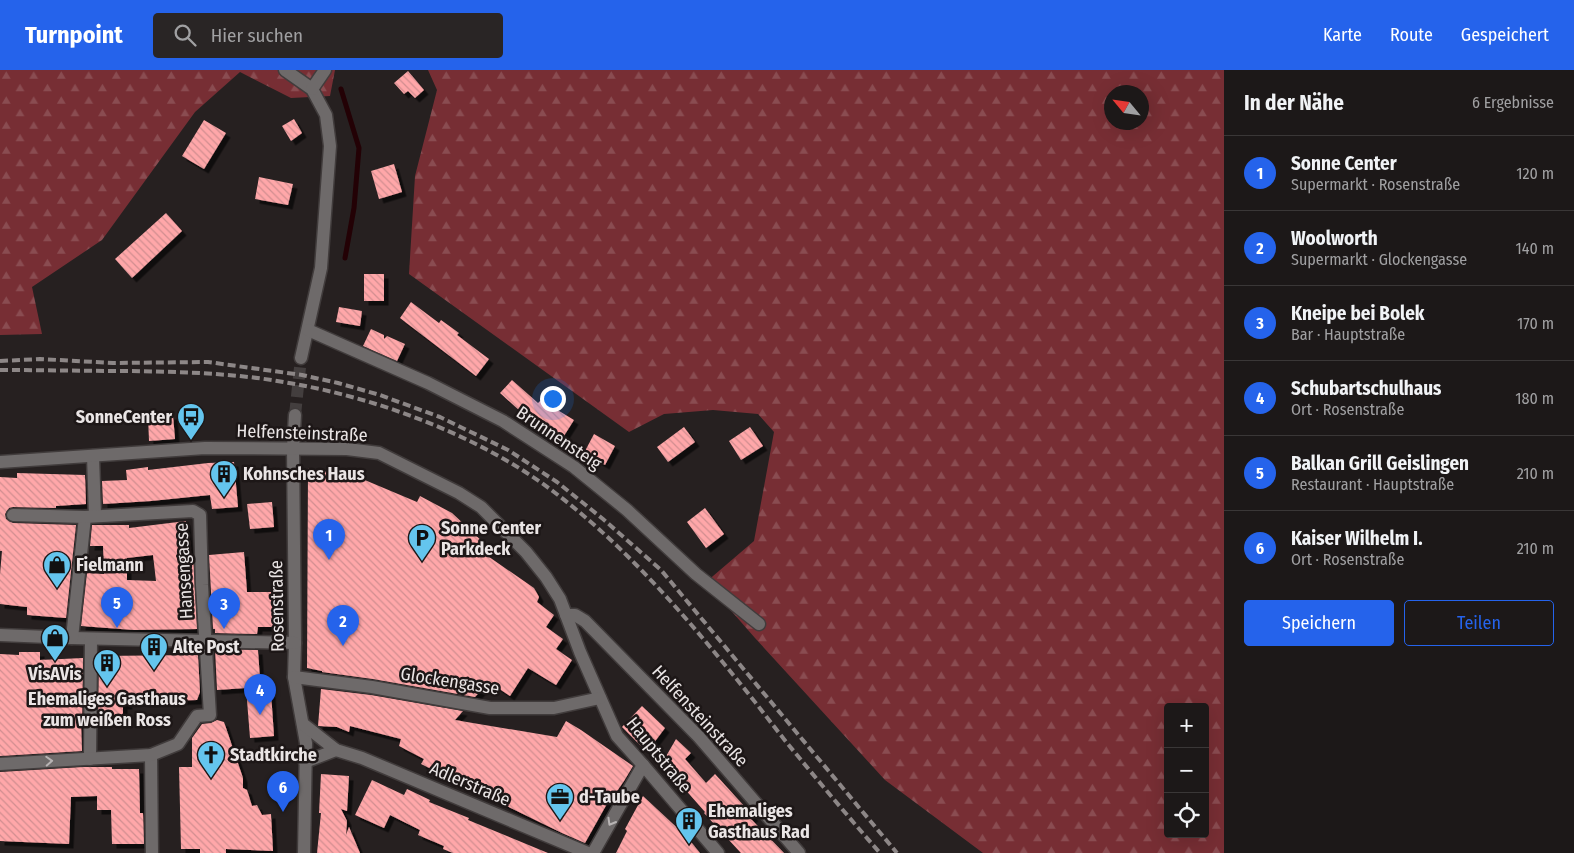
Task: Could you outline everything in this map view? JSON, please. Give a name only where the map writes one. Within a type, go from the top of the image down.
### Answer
[{"type":"street","points":[[285,70],[312,89],[326,115],[330,146],[321,268],[301,358]]},
{"type":"street","points":[[312,89],[325,70]]},
{"type":"street","name":"Brunnensteig","points":[[308,330],[428,384],[510,426],[574,467],[627,510],[696,574],[759,624]]},
{"type":"street","points":[[293,448],[294,415]]},
{"type":"street","name":"Helfensteinstraße","points":[[0,462],[205,448],[347,449],[379,453],[460,493],[481,507],[526,552],[546,577],[560,599],[600,698]]},
{"type":"street","name":"Rosenstraße","points":[[293,448],[294,677],[306,743],[304,853]]},
{"type":"street","points":[[72,638],[90,517],[93,456]]},
{"type":"street","name":"Hansengasse","points":[[14,515],[90,517],[193,510],[200,514],[202,585],[210,715],[197,716],[178,744],[151,755]]},
{"type":"street","name":"Helfensteinstraße","points":[[566,616],[575,615],[586,621],[699,737],[799,853]]},
{"type":"street","points":[[0,635],[91,639],[295,643]]},
{"type":"street","points":[[90,759],[91,639]]},
{"type":"street","name":"Glockengasse","points":[[294,677],[372,686],[490,708],[554,708],[600,698]]},
{"type":"street","name":"Hauptstraße","points":[[600,698],[617,736],[718,853]]},
{"type":"street","name":"Adlerstraße","points":[[302,724],[336,750],[380,765],[518,823],[548,838],[588,853]]},
{"type":"street","points":[[305,762],[336,750]]},
{"type":"street","points":[[0,764],[151,755],[152,853]]},
{"type":"street","points":[[593,853],[643,765]]},
{"type":"green space","points":[[0,70],[335,70],[330,96],[291,98],[240,72],[195,112],[102,240],[32,287],[42,334],[0,335]]},
{"type":"green space","points":[[428,70],[1224,70],[1224,853],[983,853],[885,780],[706,582],[754,541],[774,432],[758,414],[713,410],[664,414],[629,432],[409,274],[415,176],[437,90]]},
{"type":"building","points":[[408,71],[424,90],[415,98],[408,91],[404,94],[394,83]]},
{"type":"building","points":[[294,119],[302,133],[291,141],[282,126]]},
{"type":"building","points":[[204,120],[226,133],[204,169],[182,156]]},
{"type":"building","points":[[394,164],[402,192],[379,199],[371,171]]},
{"type":"building","points":[[259,177],[293,184],[288,205],[255,199]]},
{"type":"building","points":[[166,213],[182,231],[132,278],[115,259]]},
{"type":"building","points":[[364,274],[384,274],[384,301],[364,301]]},
{"type":"building","points":[[411,302],[439,323],[441,320],[459,333],[457,335],[489,359],[476,376],[400,318]]},
{"type":"building","points":[[339,307],[362,311],[360,326],[336,322]]},
{"type":"building","points":[[371,329],[384,335],[384,339],[387,336],[405,344],[397,361],[363,346]]},
{"type":"building","points":[[512,380],[538,403],[541,400],[574,420],[562,439],[529,419],[500,393]]},
{"type":"building","points":[[173,415],[175,439],[149,441],[148,417]]},
{"type":"building","points":[[684,427],[695,442],[668,462],[657,447]]},
{"type":"building","points":[[750,427],[763,446],[741,460],[729,441]]},
{"type":"building","points":[[594,434],[615,446],[605,465],[584,453]]},
{"type":"building","points":[[234,462],[238,507],[212,509],[210,495],[103,504],[102,481],[127,480],[126,470],[148,467],[148,470]]},
{"type":"building","points":[[308,468],[360,478],[417,502],[420,496],[452,513],[487,546],[482,552],[534,588],[539,597],[537,602],[554,615],[546,627],[563,639],[556,649],[572,660],[556,685],[528,668],[510,696],[489,682],[475,697],[307,668]]},
{"type":"building","points":[[17,473],[85,475],[86,504],[56,506],[56,508],[13,507],[9,508],[5,514],[6,519],[13,523],[76,525],[66,618],[27,615],[27,607],[0,604],[2,551],[0,551],[0,477],[17,478]]},
{"type":"building","points":[[272,502],[274,527],[250,529],[247,504]]},
{"type":"building","points":[[705,508],[724,534],[706,548],[687,522]]},
{"type":"building","points":[[186,521],[190,556],[193,556],[197,629],[134,630],[81,626],[87,573],[104,574],[103,546],[90,546],[92,525],[129,525],[129,528]],"holes":[[[153,555],[156,581],[127,580],[127,558]]]},
{"type":"building","points":[[244,552],[247,592],[276,592],[275,627],[258,627],[257,634],[215,633],[215,629],[213,629],[209,555]]},
{"type":"building","points":[[215,649],[258,650],[261,694],[271,693],[274,736],[250,738],[246,688],[217,690]]},
{"type":"building","points":[[19,652],[40,652],[40,660],[83,658],[82,751],[0,756],[0,654],[19,655]]},
{"type":"building","points":[[198,655],[200,692],[197,700],[127,702],[128,705],[123,705],[123,720],[98,721],[99,656]]},
{"type":"building","points":[[321,689],[371,695],[463,711],[455,720],[557,737],[566,721],[633,766],[615,794],[613,793],[585,843],[421,764],[424,759],[399,746],[401,739],[350,726],[349,732],[337,727],[318,726]]},
{"type":"building","points":[[642,706],[665,728],[647,752],[622,727]]},
{"type":"building","name":"Stadtkirche","points":[[217,720],[224,722],[243,778],[243,788],[247,790],[252,806],[257,805],[262,815],[271,814],[273,851],[226,849],[226,853],[200,853],[200,849],[181,849],[179,767],[192,767],[192,738],[202,724]]},
{"type":"building","points":[[676,739],[691,753],[685,759],[706,783],[715,774],[754,817],[751,819],[784,853],[741,853],[661,765]]},
{"type":"building","points":[[83,767],[139,769],[140,813],[143,813],[144,844],[112,844],[111,810],[97,810],[97,796],[71,797],[69,844],[0,841],[0,772]]},
{"type":"building","points":[[321,774],[349,776],[347,811],[341,809],[347,821],[346,835],[349,827],[360,853],[317,853],[321,813],[319,813]]},
{"type":"building","points":[[372,780],[404,795],[407,789],[430,800],[429,802],[469,818],[468,820],[548,853],[453,853],[443,849],[444,846],[418,835],[420,830],[390,815],[384,828],[355,815]]},
{"type":"building","points":[[643,796],[687,837],[700,853],[616,853],[627,831],[625,829]]},
{"type":"waterway","points":[[341,89],[359,148],[354,208],[345,258]]},
{"type":"tunnel","points":[[295,415],[301,358]]},
{"type":"railway","points":[[0,361],[40,359],[113,363],[208,362],[302,375],[380,395],[440,417],[508,450],[557,482],[661,570],[897,853]]},
{"type":"railway","points":[[0,370],[189,373],[229,375],[289,383],[358,399],[428,422],[495,454],[526,472],[554,492],[632,561],[703,638],[880,853]]},
{"type":"place","name":"SonneCenter","points":[[191,441]]},
{"type":"place","name":"Kohnsches Haus","points":[[224,498]]},
{"type":"place","name":"Sonne Center","points":[[329,560]]},
{"type":"place","name":"Sonne Center Parkdeck","points":[[422,562]]},
{"type":"place","name":"Fielmann","points":[[57,589]]},
{"type":"place","name":"Balkan Grill Geislingen","points":[[117,628]]},
{"type":"place","name":"Kneipe bei Bolek","points":[[224,629]]},
{"type":"place","name":"Woolworth","points":[[343,646]]},
{"type":"place","name":"VisAVis","points":[[55,662]]},
{"type":"place","name":"Alte Post","points":[[154,671]]},
{"type":"place","name":"Ehemaliges Gasthaus zum weißen Ross","points":[[107,687]]},
{"type":"place","name":"Schubartschulhaus","points":[[260,715]]},
{"type":"place","name":"Stadtkirche","points":[[211,779]]},
{"type":"place","name":"Kaiser Wilhelm I.","points":[[283,812]]},
{"type":"place","name":"d-Taube","points":[[560,821]]},
{"type":"place","name":"Ehemaliges Gasthaus Rad","points":[[689,845]]}]
